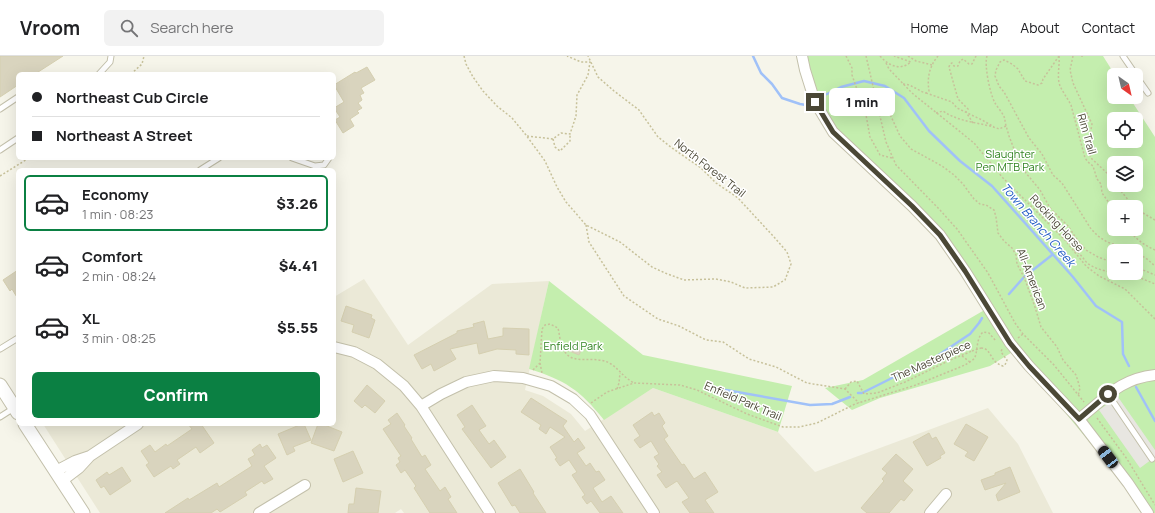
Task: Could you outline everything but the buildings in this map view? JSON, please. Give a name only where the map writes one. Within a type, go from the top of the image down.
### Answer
[{"type":"street","points":[[802,56],[815,102],[833,132],[912,206],[940,235],[965,271],[1010,343],[1029,366],[1079,419],[1128,483],[1148,513]]},
{"type":"street","points":[[336,347],[354,352],[378,364],[404,386],[421,406],[490,513]]},
{"type":"street","points":[[1079,419],[1108,394],[1127,383],[1144,376],[1155,375]]},
{"type":"street","points":[[421,406],[466,382],[494,376],[523,378],[551,386],[573,399],[590,415],[654,513]]},
{"type":"street","points":[[0,385],[16,410]]},
{"type":"street","points":[[26,426],[83,513]]},
{"type":"street","points":[[59,476],[75,461],[90,456],[135,426]]},
{"type":"street","points":[[260,513],[305,485]]},
{"type":"street","points":[[930,513],[946,494]]},
{"type":"lane","points":[[101,72],[110,62],[110,56]]},
{"type":"lane","points":[[1123,56],[1131,68]]},
{"type":"lane","points":[[1143,86],[1148,93]]},
{"type":"lane","points":[[0,109],[16,98]]},
{"type":"lane","points":[[0,150],[16,139]]},
{"type":"lane","points":[[203,168],[216,160]]},
{"type":"lane","points":[[298,160],[315,166],[324,165],[328,160]]},
{"type":"lane","points":[[0,350],[16,339]]},
{"type":"lane","points":[[1108,394],[1152,459]]},
{"type":"lane","points":[[0,417],[16,410]]},
{"type":"path","points":[[133,72],[142,64],[144,56]]},
{"type":"path","name":"North Forest Trail","points":[[464,56],[472,77],[483,92],[512,118],[526,135],[545,161],[556,187],[566,202],[586,226],[620,242],[652,267],[684,280],[716,279],[731,282],[745,288],[773,286],[784,280],[791,264],[787,252],[738,198],[716,183],[700,168],[658,137],[639,110],[598,77],[588,56]]},
{"type":"path","points":[[553,139],[555,146],[560,151],[570,141],[570,134],[576,116],[577,95],[588,75],[590,62],[581,62],[566,56]]},
{"type":"path","points":[[846,56],[852,68],[852,75],[866,116],[870,137],[880,155],[892,158]]},
{"type":"path","points":[[866,56],[886,142],[896,165],[940,210],[956,229],[988,273],[1015,323],[1023,334],[1054,365],[1086,404]]},
{"type":"path","points":[[880,56],[886,63],[897,67],[906,66],[911,62],[916,61]]},
{"type":"path","points":[[894,56],[911,62]]},
{"type":"path","points":[[908,56],[916,61],[932,65]]},
{"type":"path","points":[[926,93],[929,91],[928,78],[932,65],[938,56]]},
{"type":"path","points":[[973,123],[966,112],[968,109],[958,99],[949,67],[952,63],[954,66],[958,66],[960,61],[963,59],[969,64],[972,64],[976,56]]},
{"type":"path","points":[[987,56],[987,73],[995,103],[1005,119],[1006,126],[1021,167],[1040,190],[1050,208],[1068,226],[1086,250],[1107,260]]},
{"type":"path","points":[[1059,56],[1043,79],[1042,83],[1038,85],[1025,81],[1018,69],[1004,60],[1000,62],[996,70],[996,81],[1004,92],[1029,138],[1042,154],[1053,175],[1062,183],[1091,229],[1098,236],[1113,244]]},
{"type":"path","name":"Rim Trail","points":[[1059,56],[1059,79],[1061,88],[1071,105],[1085,158],[1093,166],[1097,179],[1101,184],[1102,193],[1107,200]]},
{"type":"path","points":[[1073,56],[1070,70],[1073,83],[1092,124],[1088,147],[1089,154],[1091,158],[1107,173]]},
{"type":"path","name":"Rocking Horse","points":[[886,63],[889,69],[912,93],[974,143],[1003,178],[1065,240],[1086,266],[1099,276],[1125,289],[1155,319]]},
{"type":"path","points":[[903,84],[909,84],[921,92],[948,100],[957,108],[994,127]]},
{"type":"path","points":[[858,93],[871,94]]},
{"type":"path","name":"All-American","points":[[878,96],[884,100],[900,136],[911,149],[942,166],[959,180],[974,199],[980,204],[986,205],[994,210],[998,233],[1012,248],[1016,255],[1017,264],[1026,281],[1036,307],[1041,328],[1076,375],[1080,388],[1078,396]]},
{"type":"path","points":[[936,113],[943,111],[952,117],[999,129],[1006,126]]},
{"type":"path","points":[[526,135],[553,139],[561,133],[570,134]]},
{"type":"path","points":[[0,176],[26,160]]},
{"type":"path","points":[[1122,192],[1128,200]]},
{"type":"path","points":[[1143,214],[1155,220]]},
{"type":"path","points":[[586,226],[589,242],[624,296],[658,319],[679,326],[706,340],[723,342],[749,359],[776,367],[806,383],[845,389],[859,403]]},
{"type":"path","points":[[1134,236],[1144,245],[1155,250]]},
{"type":"path","points":[[1073,250],[1080,253],[1089,264],[1107,271]]},
{"type":"path","points":[[1143,256],[1155,266]]},
{"type":"path","points":[[1143,270],[1155,276]]},
{"type":"path","points":[[1143,279],[1155,284]]},
{"type":"path","points":[[542,373],[540,363],[542,329],[545,325],[550,324],[558,328],[564,351],[569,356],[574,359],[601,359],[612,364],[626,379],[634,383]]},
{"type":"path","points":[[962,356],[970,362],[975,357],[982,332],[989,332],[999,344]]},
{"type":"path","points":[[1014,340],[1023,334]]},
{"type":"path","name":"The Masterpiece","points":[[845,389],[851,382],[857,381],[864,394],[877,393],[981,348],[987,349],[995,362],[1003,366],[1007,360],[1001,352],[1002,348],[1006,346]]},
{"type":"path","name":"Enfield Park Trail","points":[[583,409],[608,392],[634,383],[680,386],[697,390],[747,414],[783,427],[799,428],[817,423],[859,403],[916,385],[970,362]]},
{"type":"path","points":[[532,371],[540,363]]},
{"type":"path","points":[[616,389],[619,383],[620,373]]},
{"type":"path","points":[[1096,415],[1127,459],[1155,505]]},
{"type":"shaded area","points":[[364,279],[408,345],[492,284],[549,281],[525,390],[543,396],[571,414],[585,431],[653,388],[778,432],[815,472],[988,408],[1018,444],[1053,513],[404,513],[401,509],[395,513],[100,513],[44,426],[336,426],[336,296]]},
{"type":"shaded area","points":[[1118,397],[1155,450],[1155,457],[1140,468],[1099,410]]},
{"type":"green space","name":"Slaughter Pen MTB Park","points":[[798,56],[1103,56],[1111,68],[1107,68],[1107,104],[1134,104],[1139,112],[1107,112],[1107,148],[1143,148],[1143,119],[1155,137],[1155,513],[1148,513],[1058,404],[1066,397],[1058,395],[1019,348],[990,366],[880,398],[852,410],[825,388],[863,380],[988,308],[939,236],[827,122]]},
{"type":"green space","name":"Enfield Park","points":[[549,281],[643,355],[792,386],[778,432],[653,388],[604,420],[587,401],[571,387],[553,377],[529,369]]},
{"type":"waterway","name":"Town Branch Creek","points":[[753,56],[761,73],[772,84],[782,98],[806,105],[812,102]]},
{"type":"waterway","name":"Town Branch Creek","points":[[817,99],[841,87],[864,81],[885,86],[904,98],[929,131],[960,161],[992,186],[1073,277],[1096,306],[1122,322],[1123,354],[1129,366]]},
{"type":"waterway","points":[[1009,294],[1024,277],[1052,255]]},
{"type":"waterway","points":[[858,393],[862,393],[902,373],[919,368],[970,334],[982,318]]},
{"type":"waterway","name":"Town Branch Creek","points":[[1136,387],[1155,421]]},
{"type":"waterway","points":[[726,390],[810,405],[832,404],[850,397]]},
{"type":"route","points":[[815,102],[833,132],[912,206],[940,235],[965,271],[984,304],[1010,343],[1029,366],[1079,419],[1108,394]]}]
